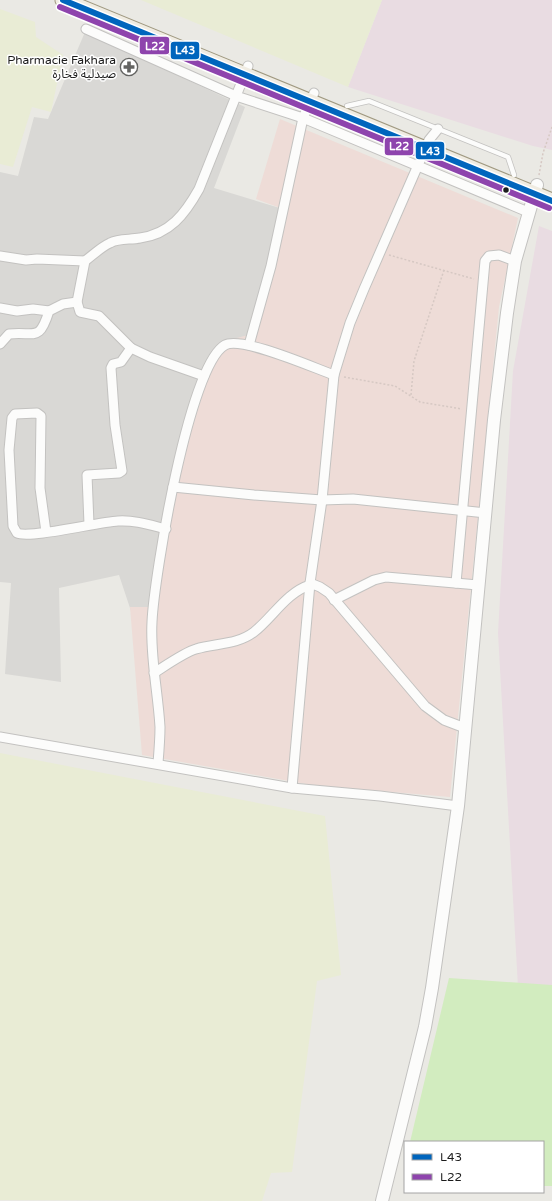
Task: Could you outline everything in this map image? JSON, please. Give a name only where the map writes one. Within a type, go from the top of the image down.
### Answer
[{"type":"main road","points":[[63,0],[246,70],[312,97],[431,140],[536,189],[552,191]]},
{"type":"main road","points":[[91,0],[246,70]]},
{"type":"main road","points":[[312,97],[347,106],[514,175],[552,201]]},
{"type":"street","points":[[86,29],[236,96],[303,118],[528,212]]},
{"type":"street","points":[[0,256],[31,261],[37,259],[85,261],[110,242],[141,238],[163,232],[180,218],[199,189],[246,70]]},
{"type":"street","points":[[249,344],[271,266],[303,118],[312,97]]},
{"type":"street","points":[[292,788],[310,583],[322,500],[334,375],[350,323],[418,165],[431,140]]},
{"type":"street","points":[[382,1201],[425,1027],[437,956],[458,806],[478,585],[504,335],[515,261],[528,212],[536,189]]},
{"type":"street","points":[[456,583],[485,261],[489,256],[499,255],[515,261]]},
{"type":"street","points":[[85,261],[77,302],[80,312],[99,316],[131,348],[150,357],[204,376]]},
{"type":"street","points":[[0,308],[17,311],[33,309],[49,311],[63,304],[77,302]]},
{"type":"street","points":[[0,344],[9,334],[26,335],[37,333],[45,324],[49,311]]},
{"type":"street","points":[[158,764],[160,729],[154,673],[152,623],[155,589],[173,487],[185,437],[204,376],[213,358],[226,345],[239,343],[249,344],[334,375]]},
{"type":"street","points":[[89,524],[88,475],[119,473],[122,471],[115,425],[111,368],[113,364],[121,362],[131,348]]},
{"type":"street","points":[[46,532],[40,488],[41,416],[37,413],[15,414],[12,418],[9,450],[14,530],[21,535],[46,532],[89,524],[128,521],[166,529]]},
{"type":"street","points":[[173,487],[322,500],[353,499],[486,513]]},
{"type":"street","points":[[334,600],[374,580],[386,577],[478,585]]},
{"type":"street","points":[[310,583],[325,589],[425,706],[444,720],[465,728]]},
{"type":"street","points":[[154,673],[196,649],[234,642],[245,638],[254,632],[298,590],[310,585],[310,583]]},
{"type":"street","points":[[0,738],[292,788],[458,806]]},
{"type":"path","points":[[536,189],[541,160],[552,127]]},
{"type":"path","points":[[380,252],[483,282]]},
{"type":"path","points":[[411,396],[414,361],[444,270]]},
{"type":"path","points":[[334,375],[389,384],[399,388],[426,404],[472,410]]},
{"type":"shaded area","points":[[382,0],[552,0],[552,150],[533,146],[348,87]]},
{"type":"shaded area","points":[[85,32],[245,107],[214,188],[283,209],[252,334],[213,361],[174,486],[150,607],[131,611],[119,575],[59,588],[61,682],[5,674],[11,583],[0,582],[0,172],[18,176],[34,117],[48,119]]},
{"type":"shaded area","points":[[280,119],[518,218],[499,307],[450,797],[312,785],[142,755],[130,607],[150,607],[155,558],[174,486],[213,361],[233,339],[252,334],[283,209],[256,199]]},
{"type":"shaded area","points":[[539,226],[552,231],[552,989],[518,987],[498,633],[513,371]]},
{"type":"green space","points":[[141,0],[382,0],[348,87]]},
{"type":"green space","points":[[0,9],[35,22],[36,37],[63,55],[51,112],[32,107],[13,167],[0,164]]},
{"type":"green space","points":[[0,753],[325,816],[341,975],[317,981],[292,1172],[271,1173],[262,1201],[0,1200]]},
{"type":"green space","points":[[449,978],[552,985],[552,1186],[544,1186],[544,1141],[410,1141]]},
{"type":"transit line","name":"L43","points":[[63,0],[552,201]]},
{"type":"transit line","name":"L22","points":[[60,7],[549,208]]},
{"type":"place","name":"Pharmacie Fakhara صيدلية فخارة","points":[[129,67]]}]
